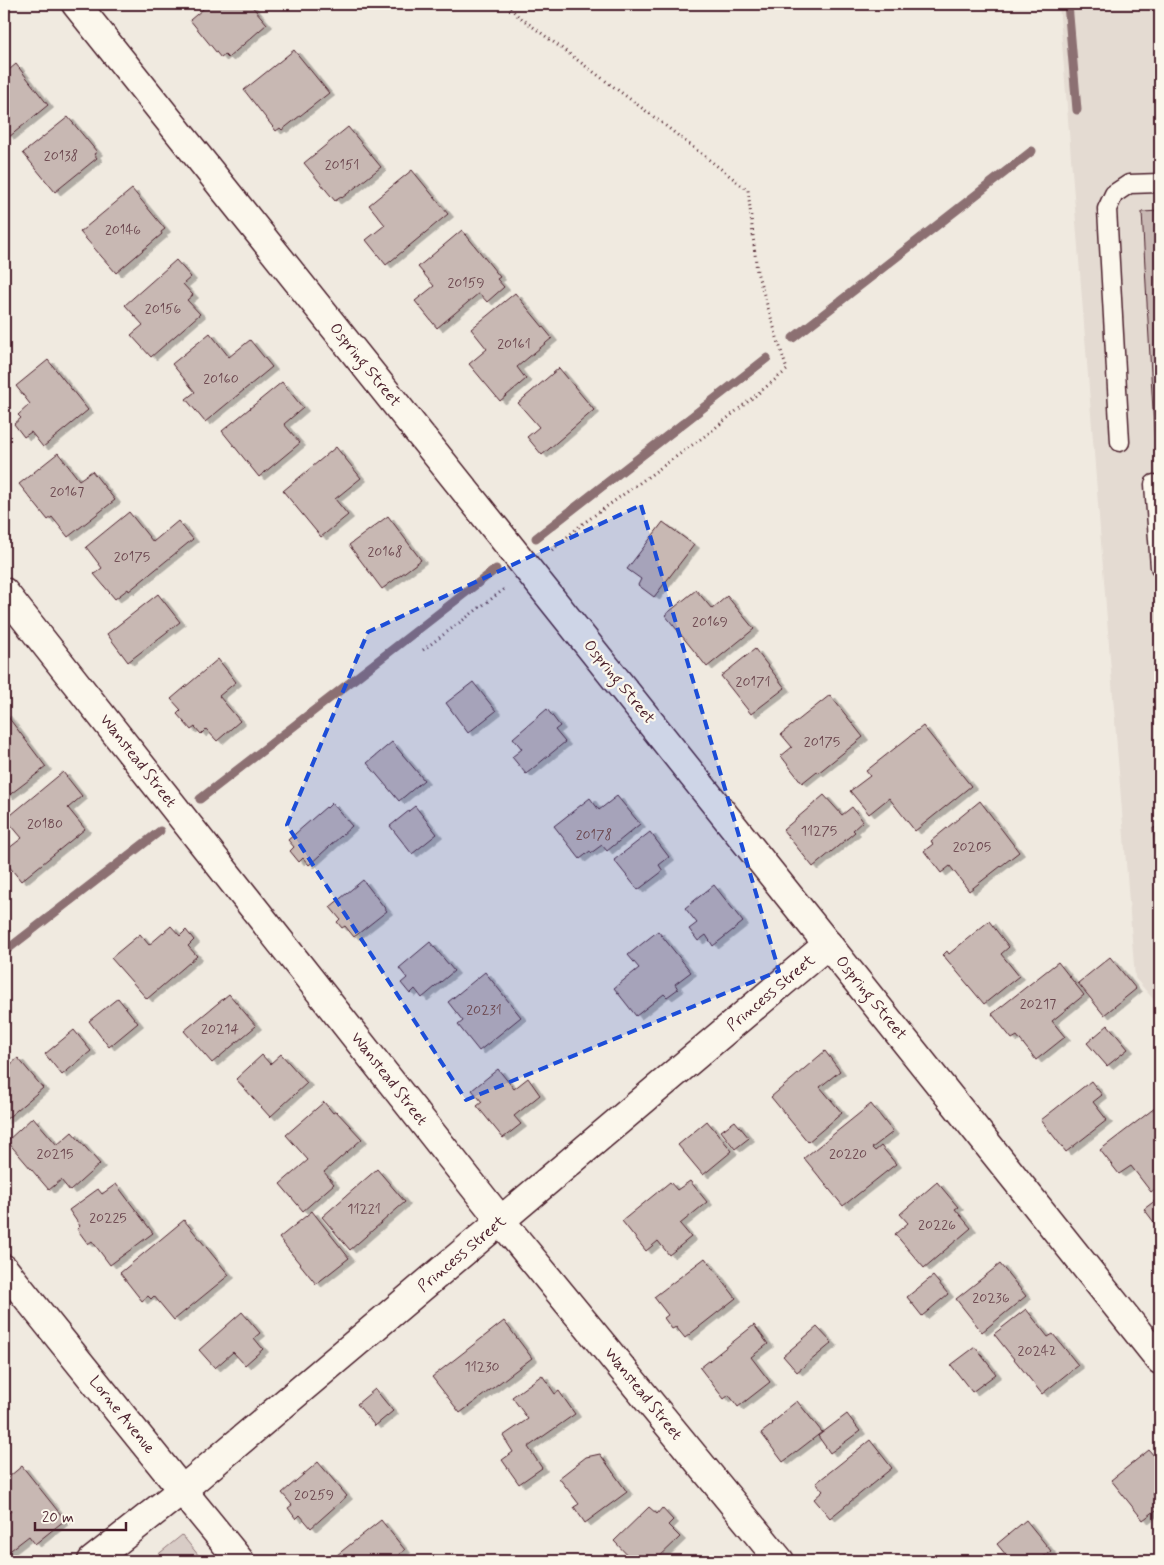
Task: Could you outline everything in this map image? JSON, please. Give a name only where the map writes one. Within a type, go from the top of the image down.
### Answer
[{"type":"street","name":"Ospring Street","points":[[76,4],[1160,1360]]},
{"type":"street","name":"Wanstead Street","points":[[4,592],[501,1221],[780,1561]]},
{"type":"street","name":"Princess Street","points":[[92,1561],[182,1490],[828,944]]},
{"type":"street","name":"Lorne Avenue","points":[[4,1269],[240,1561]]},
{"type":"lane","points":[[1120,442],[1107,209],[1114,194],[1129,184],[1160,183]]},
{"type":"lane","points":[[1154,484],[1160,567]]},
{"type":"path","points":[[423,650],[530,571],[581,525],[709,433],[787,370],[757,272],[748,190],[517,15],[507,4]]},
{"type":"highlighted area","points":[[641,505],[779,971],[466,1100],[287,825],[368,632]]},
{"type":"shaded area","points":[[1059,4],[1160,4],[1160,1007],[1135,978]]},
{"type":"shaded area","points":[[182,1535],[203,1561],[150,1561]]},
{"type":"building","points":[[209,4],[250,4],[267,24],[228,58],[225,55],[221,58],[190,20]]},
{"type":"building","points":[[294,50],[329,93],[282,130],[280,128],[276,131],[244,90]]},
{"type":"building","points":[[16,64],[48,105],[9,137],[4,130],[4,74]]},
{"type":"building","points":[[68,117],[97,152],[94,154],[97,158],[55,192],[23,153]]},
{"type":"building","points":[[348,127],[381,167],[342,198],[335,201],[304,163]]},
{"type":"building","points":[[412,170],[448,214],[386,265],[366,240],[385,225],[369,205]]},
{"type":"building","points":[[132,189],[165,229],[161,232],[162,234],[116,273],[80,232]]},
{"type":"building","points":[[1160,211],[1160,446],[1155,447],[1142,212]]},
{"type":"building","points":[[462,230],[500,277],[497,279],[504,287],[487,302],[479,293],[437,328],[415,301],[434,286],[418,267]]},
{"type":"building","points":[[176,260],[191,277],[183,284],[193,295],[187,300],[200,314],[151,357],[131,335],[143,325],[125,305]]},
{"type":"building","points":[[515,293],[552,338],[517,367],[526,379],[500,401],[469,364],[487,349],[471,329]]},
{"type":"building","points":[[210,333],[229,357],[250,340],[272,367],[205,422],[186,399],[195,392],[172,364]]},
{"type":"building","points":[[48,360],[88,410],[43,447],[31,432],[24,437],[14,424],[21,418],[18,415],[30,404],[16,386]]},
{"type":"building","points":[[559,368],[594,410],[542,455],[527,437],[539,427],[518,403]]},
{"type":"building","points":[[282,382],[303,408],[284,424],[300,443],[259,477],[222,431]]},
{"type":"building","points":[[336,447],[361,478],[335,499],[348,515],[321,537],[283,491]]},
{"type":"building","points":[[58,453],[79,480],[92,471],[115,500],[68,537],[52,517],[48,520],[19,484]]},
{"type":"building","points":[[129,512],[153,542],[178,521],[193,539],[129,591],[128,589],[115,599],[94,574],[102,568],[86,547]]},
{"type":"building","points":[[388,516],[421,560],[382,589],[349,545]]},
{"type":"building","points":[[663,522],[694,545],[654,597],[638,585],[641,579],[627,569]]},
{"type":"building","points":[[696,590],[712,609],[727,596],[754,629],[707,667],[665,615]]},
{"type":"building","points":[[158,594],[180,622],[128,662],[107,634]]},
{"type":"building","points":[[755,649],[785,688],[751,714],[721,676]]},
{"type":"building","points":[[218,659],[236,682],[219,696],[240,721],[217,741],[206,729],[201,734],[195,727],[191,730],[177,714],[181,710],[171,699]]},
{"type":"building","points":[[473,682],[496,711],[468,733],[446,703]]},
{"type":"building","points":[[830,695],[863,737],[818,773],[817,771],[802,783],[781,756],[792,747],[781,734]]},
{"type":"building","points":[[547,709],[560,726],[555,730],[565,742],[526,774],[512,757],[522,749],[513,738]]},
{"type":"building","points":[[5,713],[46,767],[8,796],[4,791]]},
{"type":"building","points":[[923,726],[971,786],[915,831],[889,798],[869,814],[850,791],[870,776],[866,771]]},
{"type":"building","points":[[392,742],[424,780],[399,801],[367,763]]},
{"type":"building","points":[[63,772],[82,796],[68,808],[85,829],[21,881],[4,860],[4,852],[22,838],[6,819]]},
{"type":"building","points":[[824,795],[842,815],[852,807],[863,821],[853,830],[855,832],[813,867],[783,830]]},
{"type":"building","points":[[617,796],[640,824],[607,851],[602,845],[580,859],[554,826],[590,798],[599,810]]},
{"type":"building","points":[[980,801],[1019,852],[969,891],[950,866],[941,873],[924,851],[933,844],[931,841]]},
{"type":"building","points":[[332,803],[352,826],[309,865],[303,858],[299,862],[290,851],[294,847],[288,840]]},
{"type":"building","points":[[415,806],[437,834],[412,854],[390,826]]},
{"type":"building","points":[[1160,827],[1160,946],[1153,828]]},
{"type":"building","points":[[650,832],[669,857],[659,865],[663,871],[638,890],[614,860]]},
{"type":"building","points":[[363,880],[387,911],[354,937],[345,926],[342,928],[337,922],[340,919],[330,907]]},
{"type":"building","points":[[714,885],[743,922],[713,946],[706,935],[698,941],[689,929],[697,923],[685,908]]},
{"type":"building","points":[[989,921],[1009,947],[1001,954],[1019,976],[984,1004],[943,955],[947,951],[949,954]]},
{"type":"building","points":[[171,926],[180,936],[186,930],[194,940],[188,946],[197,956],[147,999],[111,958],[140,934],[149,945]]},
{"type":"building","points":[[658,931],[691,972],[675,984],[678,989],[667,997],[664,994],[636,1016],[614,988],[639,968],[628,955]]},
{"type":"building","points":[[430,942],[454,971],[422,998],[415,989],[410,994],[401,983],[407,978],[399,968]]},
{"type":"building","points":[[1110,957],[1136,989],[1104,1015],[1078,983]]},
{"type":"building","points":[[1058,962],[1084,995],[1052,1021],[1065,1037],[1036,1060],[1017,1036],[1012,1039],[992,1014]]},
{"type":"building","points":[[485,972],[521,1017],[479,1051],[458,1025],[463,1021],[448,1002]]},
{"type":"building","points":[[229,994],[256,1026],[212,1063],[184,1031]]},
{"type":"building","points":[[118,998],[138,1023],[109,1047],[89,1021]]},
{"type":"building","points":[[1108,1025],[1128,1049],[1107,1066],[1087,1043]]},
{"type":"building","points":[[74,1030],[91,1051],[62,1075],[45,1054]]},
{"type":"building","points":[[825,1051],[840,1071],[820,1087],[842,1113],[808,1142],[771,1097]]},
{"type":"building","points":[[281,1054],[307,1083],[270,1117],[236,1079],[262,1055],[270,1064]]},
{"type":"building","points":[[18,1058],[43,1088],[4,1121],[4,1070]]},
{"type":"building","points":[[498,1069],[514,1089],[528,1078],[540,1095],[514,1116],[521,1124],[503,1138],[477,1106],[482,1102],[472,1090]]},
{"type":"building","points":[[1091,1081],[1102,1095],[1093,1102],[1107,1120],[1066,1152],[1041,1120]]},
{"type":"building","points":[[324,1102],[333,1113],[336,1111],[362,1139],[324,1172],[334,1184],[303,1211],[280,1184],[308,1160],[286,1135]]},
{"type":"building","points":[[871,1104],[893,1132],[872,1148],[875,1151],[881,1146],[896,1164],[843,1206],[804,1158]]},
{"type":"building","points":[[1160,1104],[1160,1185],[1151,1192],[1131,1166],[1119,1174],[1100,1150]]},
{"type":"building","points":[[33,1117],[57,1145],[72,1132],[100,1164],[70,1191],[61,1180],[49,1190],[7,1141]]},
{"type":"building","points":[[707,1121],[732,1151],[703,1175],[678,1145]]},
{"type":"building","points":[[735,1121],[749,1138],[735,1149],[721,1131]]},
{"type":"building","points":[[377,1169],[405,1202],[350,1250],[322,1217]]},
{"type":"building","points":[[690,1181],[707,1202],[680,1224],[691,1237],[669,1255],[658,1241],[646,1251],[622,1221],[670,1182],[677,1190]]},
{"type":"building","points":[[937,1182],[958,1207],[955,1209],[971,1228],[924,1268],[895,1234],[908,1223],[900,1214]]},
{"type":"building","points":[[116,1184],[153,1233],[110,1265],[92,1241],[88,1244],[77,1229],[80,1226],[69,1210],[98,1189],[102,1194]]},
{"type":"building","points":[[1160,1197],[1160,1230],[1144,1209]]},
{"type":"building","points":[[312,1211],[349,1258],[316,1284],[279,1238]]},
{"type":"building","points":[[184,1220],[229,1275],[174,1320],[154,1296],[151,1299],[148,1296],[142,1301],[120,1273]]},
{"type":"building","points":[[705,1258],[736,1298],[685,1338],[676,1327],[672,1329],[664,1318],[668,1315],[654,1297]]},
{"type":"building","points":[[1000,1264],[1026,1296],[982,1332],[956,1299]]},
{"type":"building","points":[[933,1276],[948,1294],[922,1316],[907,1297]]},
{"type":"building","points":[[1026,1309],[1048,1337],[1053,1334],[1078,1365],[1042,1394],[994,1334]]},
{"type":"building","points":[[242,1312],[260,1333],[254,1338],[263,1349],[245,1365],[233,1352],[215,1368],[199,1350]]},
{"type":"building","points":[[504,1321],[532,1358],[460,1413],[432,1377]]},
{"type":"building","points":[[754,1325],[768,1344],[751,1357],[770,1382],[738,1407],[729,1395],[724,1399],[700,1368]]},
{"type":"building","points":[[817,1327],[832,1343],[797,1372],[783,1356]]},
{"type":"building","points":[[975,1347],[996,1374],[972,1392],[951,1365]]},
{"type":"building","points":[[542,1375],[555,1394],[559,1391],[575,1414],[528,1447],[542,1468],[519,1484],[502,1460],[513,1452],[503,1436],[528,1419],[512,1397]]},
{"type":"building","points":[[375,1389],[393,1411],[375,1426],[357,1404]]},
{"type":"building","points":[[797,1401],[822,1432],[783,1462],[761,1433]]},
{"type":"building","points":[[847,1414],[860,1431],[830,1453],[818,1436]]},
{"type":"building","points":[[870,1440],[892,1468],[830,1518],[814,1499],[823,1491],[816,1483]]},
{"type":"building","points":[[1149,1450],[1160,1463],[1160,1488],[1153,1494],[1160,1503],[1160,1507],[1143,1520],[1111,1480]]},
{"type":"building","points":[[600,1454],[627,1492],[585,1523],[574,1507],[579,1504],[559,1478],[586,1457]]},
{"type":"building","points":[[318,1462],[347,1496],[311,1528],[300,1515],[296,1519],[288,1508],[292,1505],[282,1493]]},
{"type":"building","points":[[22,1466],[65,1520],[35,1544],[29,1536],[7,1553],[4,1549],[4,1517],[11,1511],[4,1502],[4,1481]]},
{"type":"building","points":[[649,1507],[657,1514],[662,1508],[673,1520],[668,1525],[680,1537],[655,1561],[633,1561],[614,1541]]},
{"type":"building","points":[[381,1520],[405,1550],[390,1561],[342,1561],[337,1555]]},
{"type":"building","points":[[1026,1520],[1051,1551],[1038,1561],[1011,1561],[997,1544]]},
{"type":"waterway","points":[[1068,4],[1077,110]]},
{"type":"waterway","points":[[793,338],[1032,151]]},
{"type":"waterway","points":[[536,538],[767,358]]},
{"type":"waterway","points":[[200,799],[496,569]]},
{"type":"waterway","points":[[4,952],[160,831]]}]
